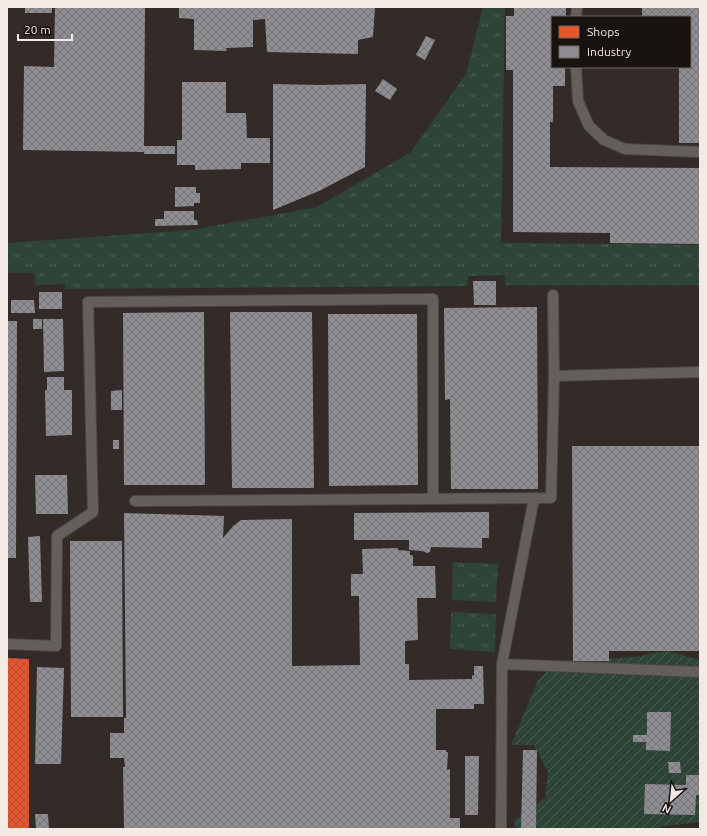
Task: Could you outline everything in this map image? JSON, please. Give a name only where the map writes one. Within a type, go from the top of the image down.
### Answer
[{"type":"lane","points":[[576,68],[578,101],[589,126],[604,140],[625,149],[700,152]]},
{"type":"lane","points":[[135,501],[551,498],[554,376],[553,295]]},
{"type":"lane","points":[[7,644],[56,646],[57,536],[93,512],[88,302],[433,299],[433,499]]},
{"type":"lane","points":[[554,376],[700,372]]},
{"type":"lane","points":[[501,829],[502,664],[534,498]]},
{"type":"lane","points":[[502,664],[700,672]]},
{"type":"green space","points":[[483,7],[505,7],[501,243],[700,245],[700,285],[505,285],[505,275],[468,276],[467,286],[65,289],[65,284],[35,285],[34,273],[7,273],[7,243],[191,230],[317,207],[411,152],[466,74]]},
{"type":"green space","points":[[453,562],[498,564],[496,602],[452,600]]},
{"type":"green space","points":[[451,612],[496,614],[495,652],[450,649]]},
{"type":"green space","points":[[667,651],[700,660],[700,822],[663,826],[659,829],[516,829],[513,821],[545,798],[548,772],[534,745],[511,745],[538,680],[557,662],[635,657]]},
{"type":"building: Shops","points":[[7,658],[29,659],[29,829],[7,829]]},
{"type":"building: Industry","points":[[25,7],[52,7],[52,13],[25,13]]},
{"type":"building: Industry","points":[[55,7],[145,7],[144,146],[175,146],[175,154],[23,150],[24,66],[54,67]]},
{"type":"building: Industry","points":[[179,7],[375,7],[373,37],[358,40],[358,54],[267,52],[265,19],[253,20],[253,47],[226,48],[227,51],[194,50],[194,19],[179,18]]},
{"type":"building: Industry","points":[[514,7],[566,7],[566,16],[551,16],[551,68],[565,68],[565,86],[553,86],[553,122],[550,122],[550,167],[700,168],[700,244],[610,243],[610,233],[513,232],[513,70],[506,70],[506,16],[514,16]]},
{"type":"building: Industry","points":[[642,7],[700,7],[700,143],[679,143],[679,68],[691,68],[691,16],[642,16]]},
{"type":"building: Industry","points":[[426,36],[435,40],[425,60],[416,55]]},
{"type":"building: Industry","points":[[383,79],[397,89],[390,100],[375,91]]},
{"type":"building: Industry","points":[[182,82],[226,82],[226,113],[246,113],[247,138],[270,138],[270,163],[241,163],[241,169],[195,170],[195,165],[177,165],[177,140],[182,140]]},
{"type":"building: Industry","points":[[273,84],[366,84],[365,167],[319,191],[273,210]]},
{"type":"building: Industry","points":[[175,187],[196,187],[196,193],[200,193],[200,203],[194,203],[194,206],[175,207]]},
{"type":"building: Industry","points":[[164,211],[194,211],[194,220],[197,220],[198,225],[155,226],[155,219],[164,219]]},
{"type":"building: Industry","points":[[473,281],[496,281],[496,305],[474,305]]},
{"type":"building: Industry","points":[[39,292],[62,292],[62,309],[39,309]]},
{"type":"building: Industry","points":[[11,300],[34,300],[35,313],[11,313]]},
{"type":"building: Industry","points":[[537,307],[538,489],[451,489],[450,399],[445,400],[444,308]]},
{"type":"building: Industry","points":[[204,312],[205,485],[124,485],[123,313]]},
{"type":"building: Industry","points":[[230,312],[312,312],[314,488],[232,488]]},
{"type":"building: Industry","points":[[328,314],[417,314],[418,485],[329,486]]},
{"type":"building: Industry","points":[[33,319],[42,319],[42,329],[33,329]]},
{"type":"building: Industry","points":[[43,319],[63,319],[64,371],[44,372]]},
{"type":"building: Industry","points":[[7,321],[17,321],[16,558],[7,558]]},
{"type":"building: Industry","points":[[47,377],[64,377],[64,390],[72,390],[72,435],[46,436],[45,390],[47,390]]},
{"type":"building: Industry","points":[[122,390],[122,410],[111,410],[111,391]]},
{"type":"building: Industry","points":[[113,440],[119,440],[119,449],[113,449]]},
{"type":"building: Industry","points":[[572,446],[700,446],[700,651],[609,651],[609,661],[573,661]]},
{"type":"building: Industry","points":[[35,475],[67,475],[68,514],[36,514]]},
{"type":"building: Industry","points":[[489,512],[489,538],[482,538],[482,548],[431,547],[430,552],[427,553],[409,550],[409,540],[354,540],[354,513]]},
{"type":"building: Industry","points":[[124,513],[224,516],[223,538],[233,526],[241,520],[292,519],[292,666],[360,665],[359,596],[351,596],[351,574],[363,574],[362,549],[398,548],[398,550],[410,551],[410,555],[413,555],[413,566],[435,566],[436,598],[417,598],[418,640],[405,641],[405,664],[409,664],[409,680],[472,679],[472,675],[474,676],[474,666],[483,666],[484,704],[474,704],[474,709],[436,709],[436,750],[446,750],[446,752],[448,752],[447,770],[450,769],[450,818],[460,818],[460,829],[124,829],[124,758],[110,758],[110,733],[124,733],[124,718],[126,718]]},
{"type":"building: Industry","points":[[40,536],[42,602],[30,602],[28,537]]},
{"type":"building: Industry","points":[[70,541],[122,541],[123,717],[71,717]]},
{"type":"building: Industry","points":[[37,667],[64,668],[61,764],[35,764]]},
{"type":"building: Industry","points":[[647,712],[671,712],[670,751],[646,750],[646,742],[633,742],[633,735],[647,735]]},
{"type":"building: Industry","points":[[523,750],[537,750],[536,829],[521,829]]},
{"type":"building: Industry","points":[[465,756],[479,756],[478,815],[465,815]]},
{"type":"building: Industry","points":[[668,762],[680,762],[681,773],[669,773]]},
{"type":"building: Industry","points":[[686,775],[700,775],[700,795],[696,795],[695,815],[644,814],[645,784],[686,785]]},
{"type":"building: Industry","points":[[35,814],[48,814],[49,829],[36,829]]}]
